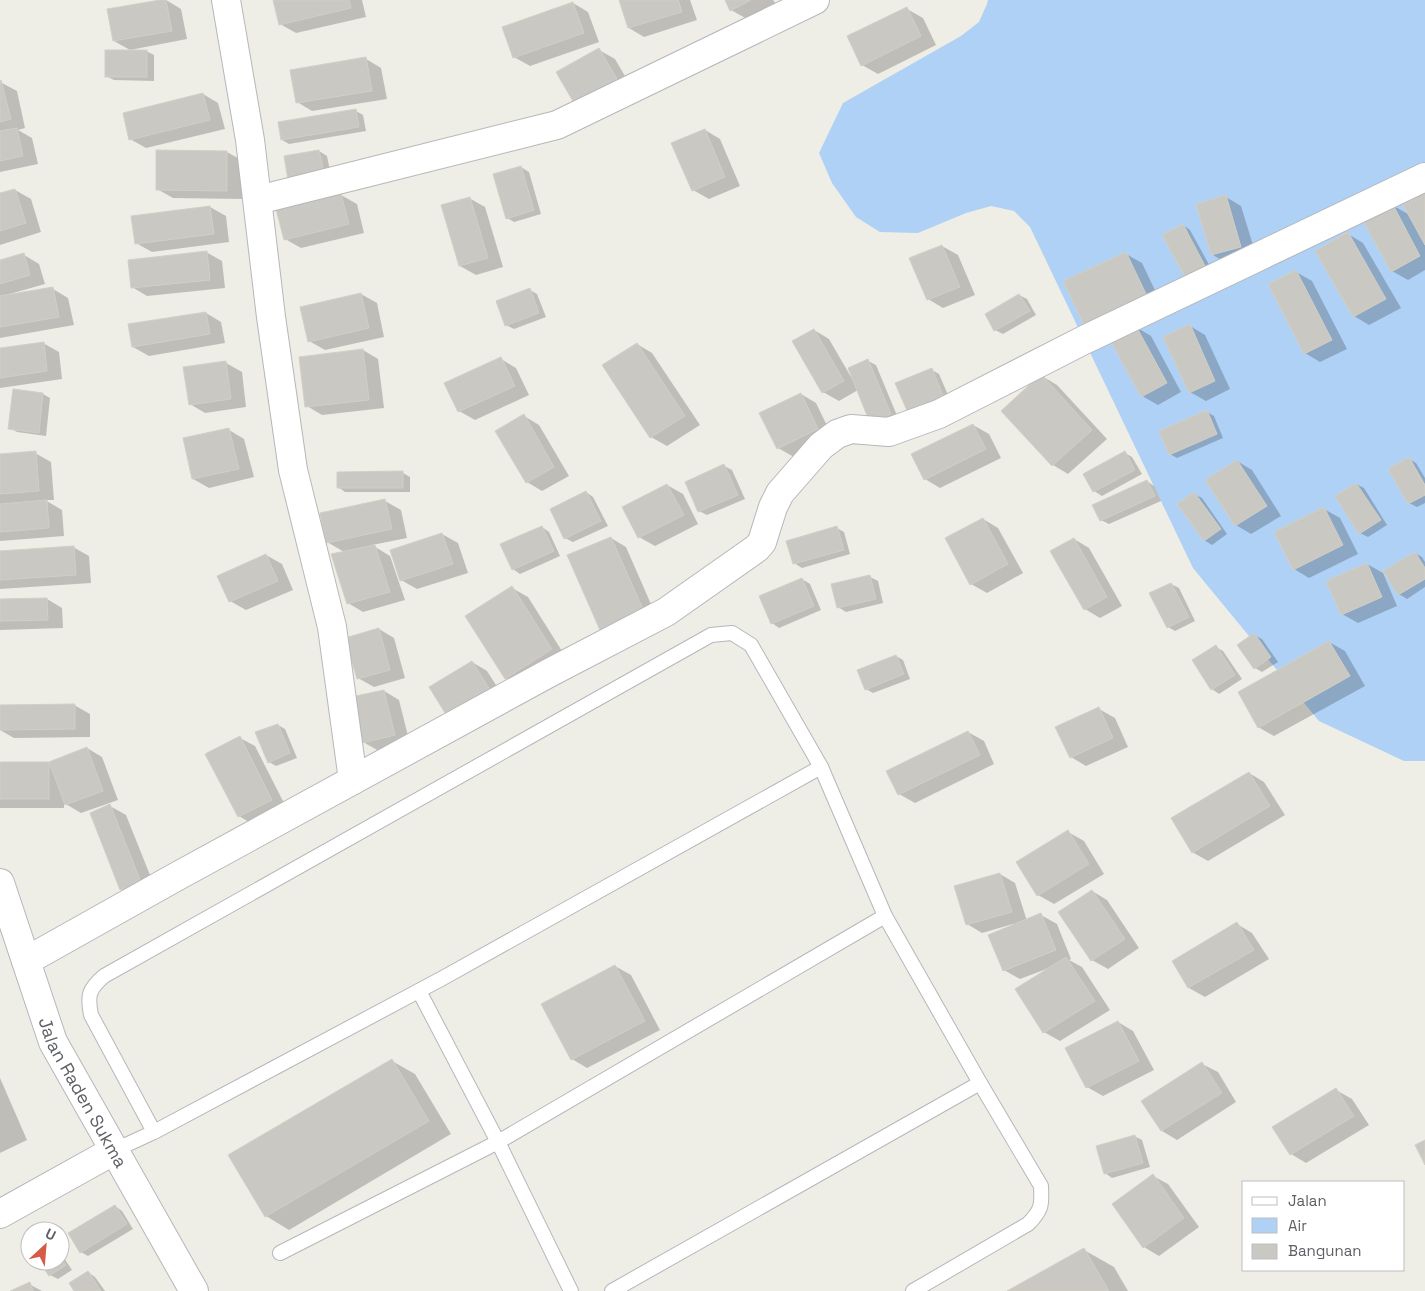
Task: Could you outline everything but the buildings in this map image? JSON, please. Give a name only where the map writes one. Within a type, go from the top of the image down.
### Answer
[{"type":"street","points":[[226,0],[250,140],[271,317],[293,470],[332,627],[353,780]]},
{"type":"street","points":[[258,200],[557,125],[815,0]]},
{"type":"street","points":[[26,961],[549,673],[666,612],[749,555],[762,542],[773,507],[780,493],[821,446],[837,434],[851,429],[889,432],[939,414],[1084,340],[1425,177]]},
{"type":"street","name":"Jalan Raden Sukma","points":[[0,883],[53,1042],[194,1291]]},
{"type":"street","points":[[0,1214],[115,1150]]},
{"type":"lane","points":[[154,1132],[90,1015],[88,1000],[93,986],[104,976],[711,635],[732,633],[751,645],[821,767],[886,916],[980,1083],[1041,1186],[1042,1202],[1038,1214],[1028,1224],[912,1291]]},
{"type":"lane","points":[[115,1150],[154,1132],[419,991],[821,767]]},
{"type":"lane","points":[[280,1253],[498,1142],[886,916]]},
{"type":"lane","points":[[419,991],[498,1142],[571,1291]]},
{"type":"lane","points":[[612,1291],[980,1083]]},
{"type":"water","points":[[988,0],[1425,0],[1425,761],[1404,761],[1319,721],[1193,568],[1030,227],[1014,211],[991,206],[966,213],[918,233],[880,232],[856,217],[832,183],[819,153],[843,103],[961,36],[979,22]]}]
